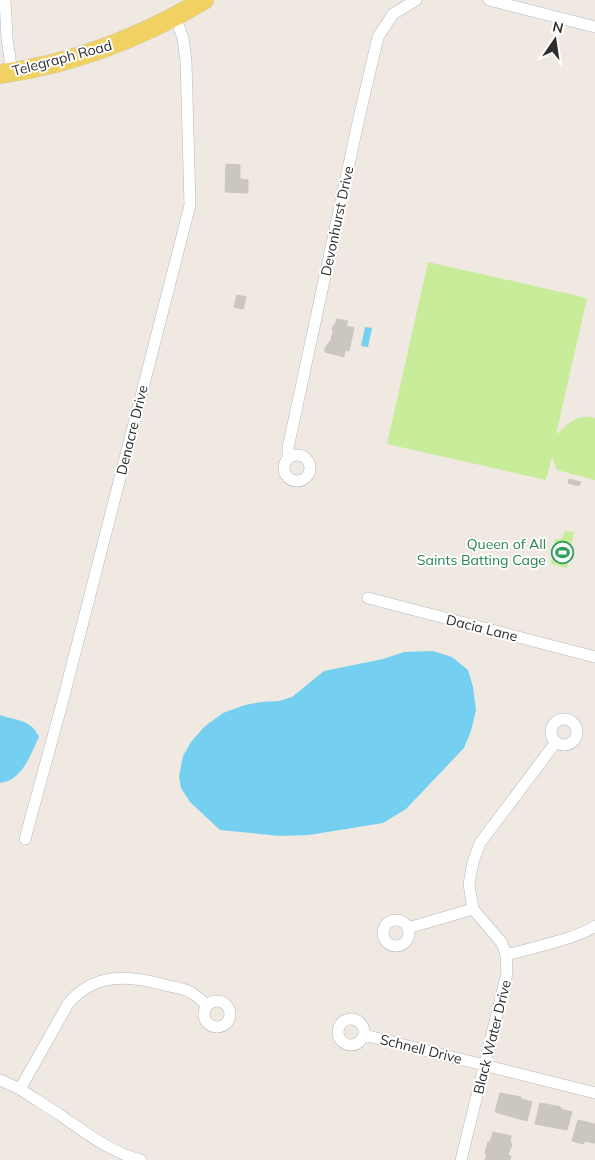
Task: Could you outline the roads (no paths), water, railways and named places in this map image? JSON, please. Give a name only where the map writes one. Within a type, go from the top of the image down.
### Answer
[{"type":"main road","name":"Telegraph Road","points":[[6,74],[44,66],[105,48],[175,17],[204,0]]},
{"type":"street","points":[[0,11],[5,0]]},
{"type":"street","points":[[5,0],[6,74]]},
{"type":"street","name":"Devonhurst Drive","points":[[288,458],[288,448],[378,37],[393,14],[416,0]]},
{"type":"street","points":[[489,0],[595,27]]},
{"type":"street","name":"Denacre Drive","points":[[25,839],[190,205],[186,61],[183,38],[175,17]]},
{"type":"street","name":"Dacia Lane","points":[[368,598],[595,657]]},
{"type":"street","points":[[556,742],[480,843],[473,862],[469,884],[472,909],[502,944],[506,955],[570,937],[595,926]]},
{"type":"street","points":[[408,928],[472,909]]},
{"type":"street","name":"Black Water Drive","points":[[461,1160],[508,973],[506,955]]},
{"type":"street","points":[[20,1089],[68,1004],[76,995],[93,984],[106,980],[141,978],[189,991],[207,1005]]},
{"type":"street","name":"Schnell Drive","points":[[364,1035],[595,1093]]},
{"type":"street","points":[[0,1080],[20,1089],[91,1138],[112,1150],[137,1159]]},
{"type":"water","points":[[365,327],[372,328],[368,347],[361,346]]},
{"type":"water","points":[[433,651],[452,657],[468,670],[473,687],[476,710],[471,731],[464,748],[406,809],[383,823],[309,835],[280,836],[220,830],[190,802],[181,788],[179,776],[183,756],[191,742],[204,727],[223,713],[245,705],[279,701],[292,697],[324,671],[383,659],[404,652]]},
{"type":"water","points":[[0,715],[28,724],[36,731],[39,737],[29,759],[20,772],[8,781],[0,783]]},
{"type":"place","name":"Queen of All Saints Batting Cage","points":[[562,552]]}]
